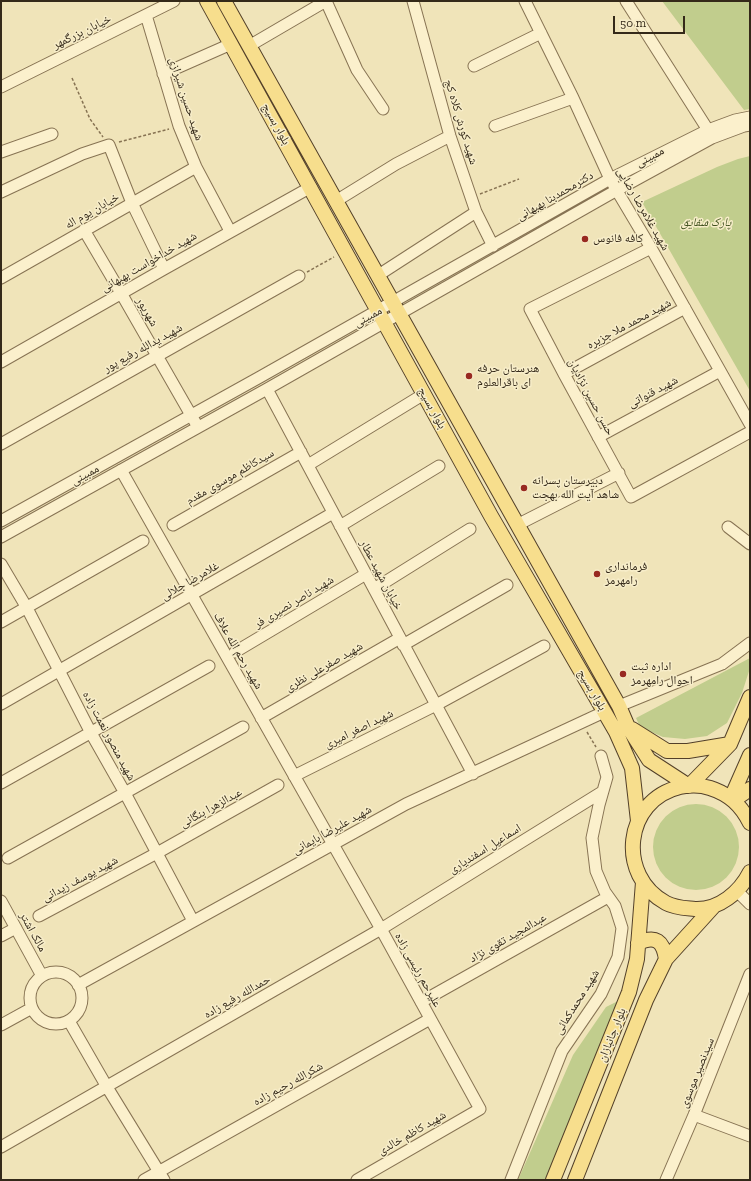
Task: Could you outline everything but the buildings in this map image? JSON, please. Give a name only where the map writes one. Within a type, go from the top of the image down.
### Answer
[{"type":"main road","name":"بلوار بسیج","points":[[207,1],[481,497],[616,732],[632,768],[638,821]]},
{"type":"main road","name":"بلوار بسیج","points":[[224,1],[619,706],[628,727],[649,760],[689,786]]},
{"type":"main road","points":[[481,497],[497,488]]},
{"type":"main road","points":[[689,786],[730,744],[750,697]]},
{"type":"main road","points":[[628,727],[667,751],[688,750],[730,744]]},
{"type":"main road","points":[[732,799],[750,755]]},
{"type":"main road","points":[[632,768],[642,767],[649,760]]},
{"type":"main road","points":[[749,877],[737,891],[726,900],[714,906],[698,909],[682,908],[667,903],[653,895],[642,882],[635,868],[632,852],[633,836],[638,821],[647,807],[659,796],[673,789],[689,786],[705,786],[720,791],[732,799],[745,812],[750,823]]},
{"type":"main road","points":[[732,799],[750,789]]},
{"type":"main road","name":"بلوار جانبازان","points":[[553,1180],[629,992],[637,959],[642,882]]},
{"type":"main road","name":"بلوار جانبازان","points":[[575,1180],[646,1000],[666,959],[714,906]]},
{"type":"main road","points":[[638,943],[647,939],[655,940],[662,944],[665,950],[666,959]]},
{"type":"street","name":"خیابان بزرگمهر","points":[[1,87],[174,1]]},
{"type":"street","points":[[249,46],[326,1],[357,70],[383,109]]},
{"type":"street","name":"شهید کورش کلاه کج","points":[[413,1],[450,136],[476,212],[493,246]]},
{"type":"street","name":"شهید غلامرضا رضایی","points":[[525,1],[573,98],[610,179],[651,248],[750,424]]},
{"type":"street","points":[[626,1],[708,130]]},
{"type":"street","name":"شهید حسین شیرازی","points":[[146,15],[179,126],[196,167],[230,231]]},
{"type":"street","points":[[474,66],[541,33]]},
{"type":"street","points":[[163,74],[231,44]]},
{"type":"street","points":[[495,126],[573,98]]},
{"type":"street","name":"دکترمحمدبنا بهبهانی","points":[[382,316],[493,246],[610,179],[708,130],[735,120],[750,117]]},
{"type":"street","name":"ممبینی","points":[[396,308],[477,268],[712,138],[750,125]]},
{"type":"street","points":[[1,152],[52,134]]},
{"type":"street","points":[[336,201],[396,164],[450,136]]},
{"type":"street","points":[[1,192],[82,154],[110,145],[132,203],[164,269]]},
{"type":"street","name":"خیابان یوم اله","points":[[1,278],[196,167]]},
{"type":"street","name":"شهید خداخواست بهبهانی","points":[[1,362],[310,187]]},
{"type":"street","points":[[377,276],[476,212]]},
{"type":"street","name":"شهریور","points":[[84,230],[198,428]]},
{"type":"street","name":"حسن حسین نژادیان","points":[[651,248],[530,309],[564,374],[631,497],[750,432]]},
{"type":"street","name":"شهید یدالله رفیع پور","points":[[1,444],[299,276]]},
{"type":"street","name":"شهید محمد ملا جزیره","points":[[564,374],[685,308]]},
{"type":"street","name":"ممبینی","points":[[1,537],[267,389],[382,316]]},
{"type":"street","name":"ممبینی","points":[[1,520],[191,415],[382,316]]},
{"type":"street","name":"شهید قنواتی","points":[[598,437],[720,371]]},
{"type":"street","name":"خیابان شهید عطار","points":[[267,389],[473,774]]},
{"type":"street","points":[[308,465],[424,394]]},
{"type":"street","name":"سیدکاظم موسوی مقدم","points":[[173,525],[301,452]]},
{"type":"street","points":[[340,526],[439,466]]},
{"type":"street","name":"شهید رحم الله علاف","points":[[121,470],[260,718],[333,844]]},
{"type":"street","points":[[517,525],[619,473]]},
{"type":"street","name":"غلامرضا جلالی","points":[[1,704],[333,513]]},
{"type":"street","points":[[728,527],[750,544]]},
{"type":"street","points":[[374,589],[470,529]]},
{"type":"street","points":[[1,622],[143,541]]},
{"type":"street","name":"شهید منصور نعمت زاده","points":[[1,564],[60,671],[91,733],[125,793],[193,921]]},
{"type":"street","name":"شهید ناصر نصیری فر","points":[[235,652],[366,574]]},
{"type":"street","name":"شهید صفرعلی نظری","points":[[260,718],[507,585]]},
{"type":"street","points":[[619,706],[722,664],[750,643]]},
{"type":"street","name":"شهید اصغر امیری","points":[[294,776],[436,705],[544,646]]},
{"type":"street","points":[[1,784],[209,666]]},
{"type":"street","name":"شهید علیرضا بایمانی","points":[[78,984],[406,804],[604,712]]},
{"type":"street","points":[[8,858],[243,727]]},
{"type":"street","name":"شهید محمدکمائی","points":[[511,1180],[562,1051],[601,994],[618,957],[622,928],[615,906],[605,892],[596,871],[592,838],[602,792],[607,777],[601,756]]},
{"type":"street","name":"عبدالزهرا بنگانی","points":[[157,853],[278,785]]},
{"type":"street","name":"اسماعیل اسفندیاری","points":[[381,929],[602,792]]},
{"type":"street","name":"علیرحم رئیسی زاده","points":[[333,844],[480,1108]]},
{"type":"street","name":"شهید یوسف زیدانی","points":[[39,916],[157,853]]},
{"type":"street","points":[[737,891],[750,904]]},
{"type":"street","name":"عبدالمجید تقوی نژاد","points":[[421,1002],[608,896]]},
{"type":"street","name":"مالک اشتر","points":[[1,901],[42,976]]},
{"type":"street","points":[[1,936],[16,928]]},
{"type":"street","name":"حمدالله رفیع زاده","points":[[1,1147],[381,929]]},
{"type":"street","points":[[50,972],[58,972],[73,978],[78,984],[82,1000],[76,1015],[69,1021],[61,1024],[52,1024],[43,1021],[36,1015],[32,1008],[30,999],[31,990],[42,976],[50,972]]},
{"type":"street","name":"سیدنصیر موسوی","points":[[666,1180],[750,974]]},
{"type":"street","points":[[1,1025],[32,1008]]},
{"type":"street","name":"شکرالله رحیم زاده","points":[[144,1180],[161,1176],[430,1019]]},
{"type":"street","points":[[69,1021],[161,1176]]},
{"type":"street","name":"شهید کاظم خالدی","points":[[357,1180],[480,1108]]},
{"type":"street","points":[[694,1114],[750,1136]]},
{"type":"path","points":[[72,78],[90,119],[110,145],[179,126]]},
{"type":"path","points":[[471,198],[518,179]]},
{"type":"path","points":[[299,276],[346,251]]},
{"type":"path","points":[[582,723],[601,756]]},
{"type":"green space","points":[[662,1],[750,1],[750,109],[744,110]]},
{"type":"green space","name":"پارک شقایق","points":[[750,156],[750,391],[642,202],[717,167]]},
{"type":"green space","points":[[750,658],[750,668],[742,693],[727,723],[707,736],[685,739],[663,737],[640,727],[636,718]]},
{"type":"green space","points":[[696,804],[712,807],[720,811],[732,823],[736,831],[739,847],[736,863],[732,871],[720,883],[712,887],[696,890],[680,887],[672,883],[660,871],[656,863],[653,847],[656,831],[660,823],[672,811],[680,807]]},
{"type":"green space","points":[[618,1001],[545,1180],[518,1180],[573,1055],[606,1007]]},
{"type":"place","name":"کافه فانوس","points":[[585,239]]},
{"type":"place","name":"هنرستان حرفه ای باقرالعلوم","points":[[469,376]]},
{"type":"place","name":"دبیرستان پسرانه شاهد آیت الله بهجت","points":[[524,488]]},
{"type":"place","name":"فرمانداری رامهرمز","points":[[597,574]]},
{"type":"place","name":"اداره ثبت احوال رامهرمز","points":[[623,674]]}]
